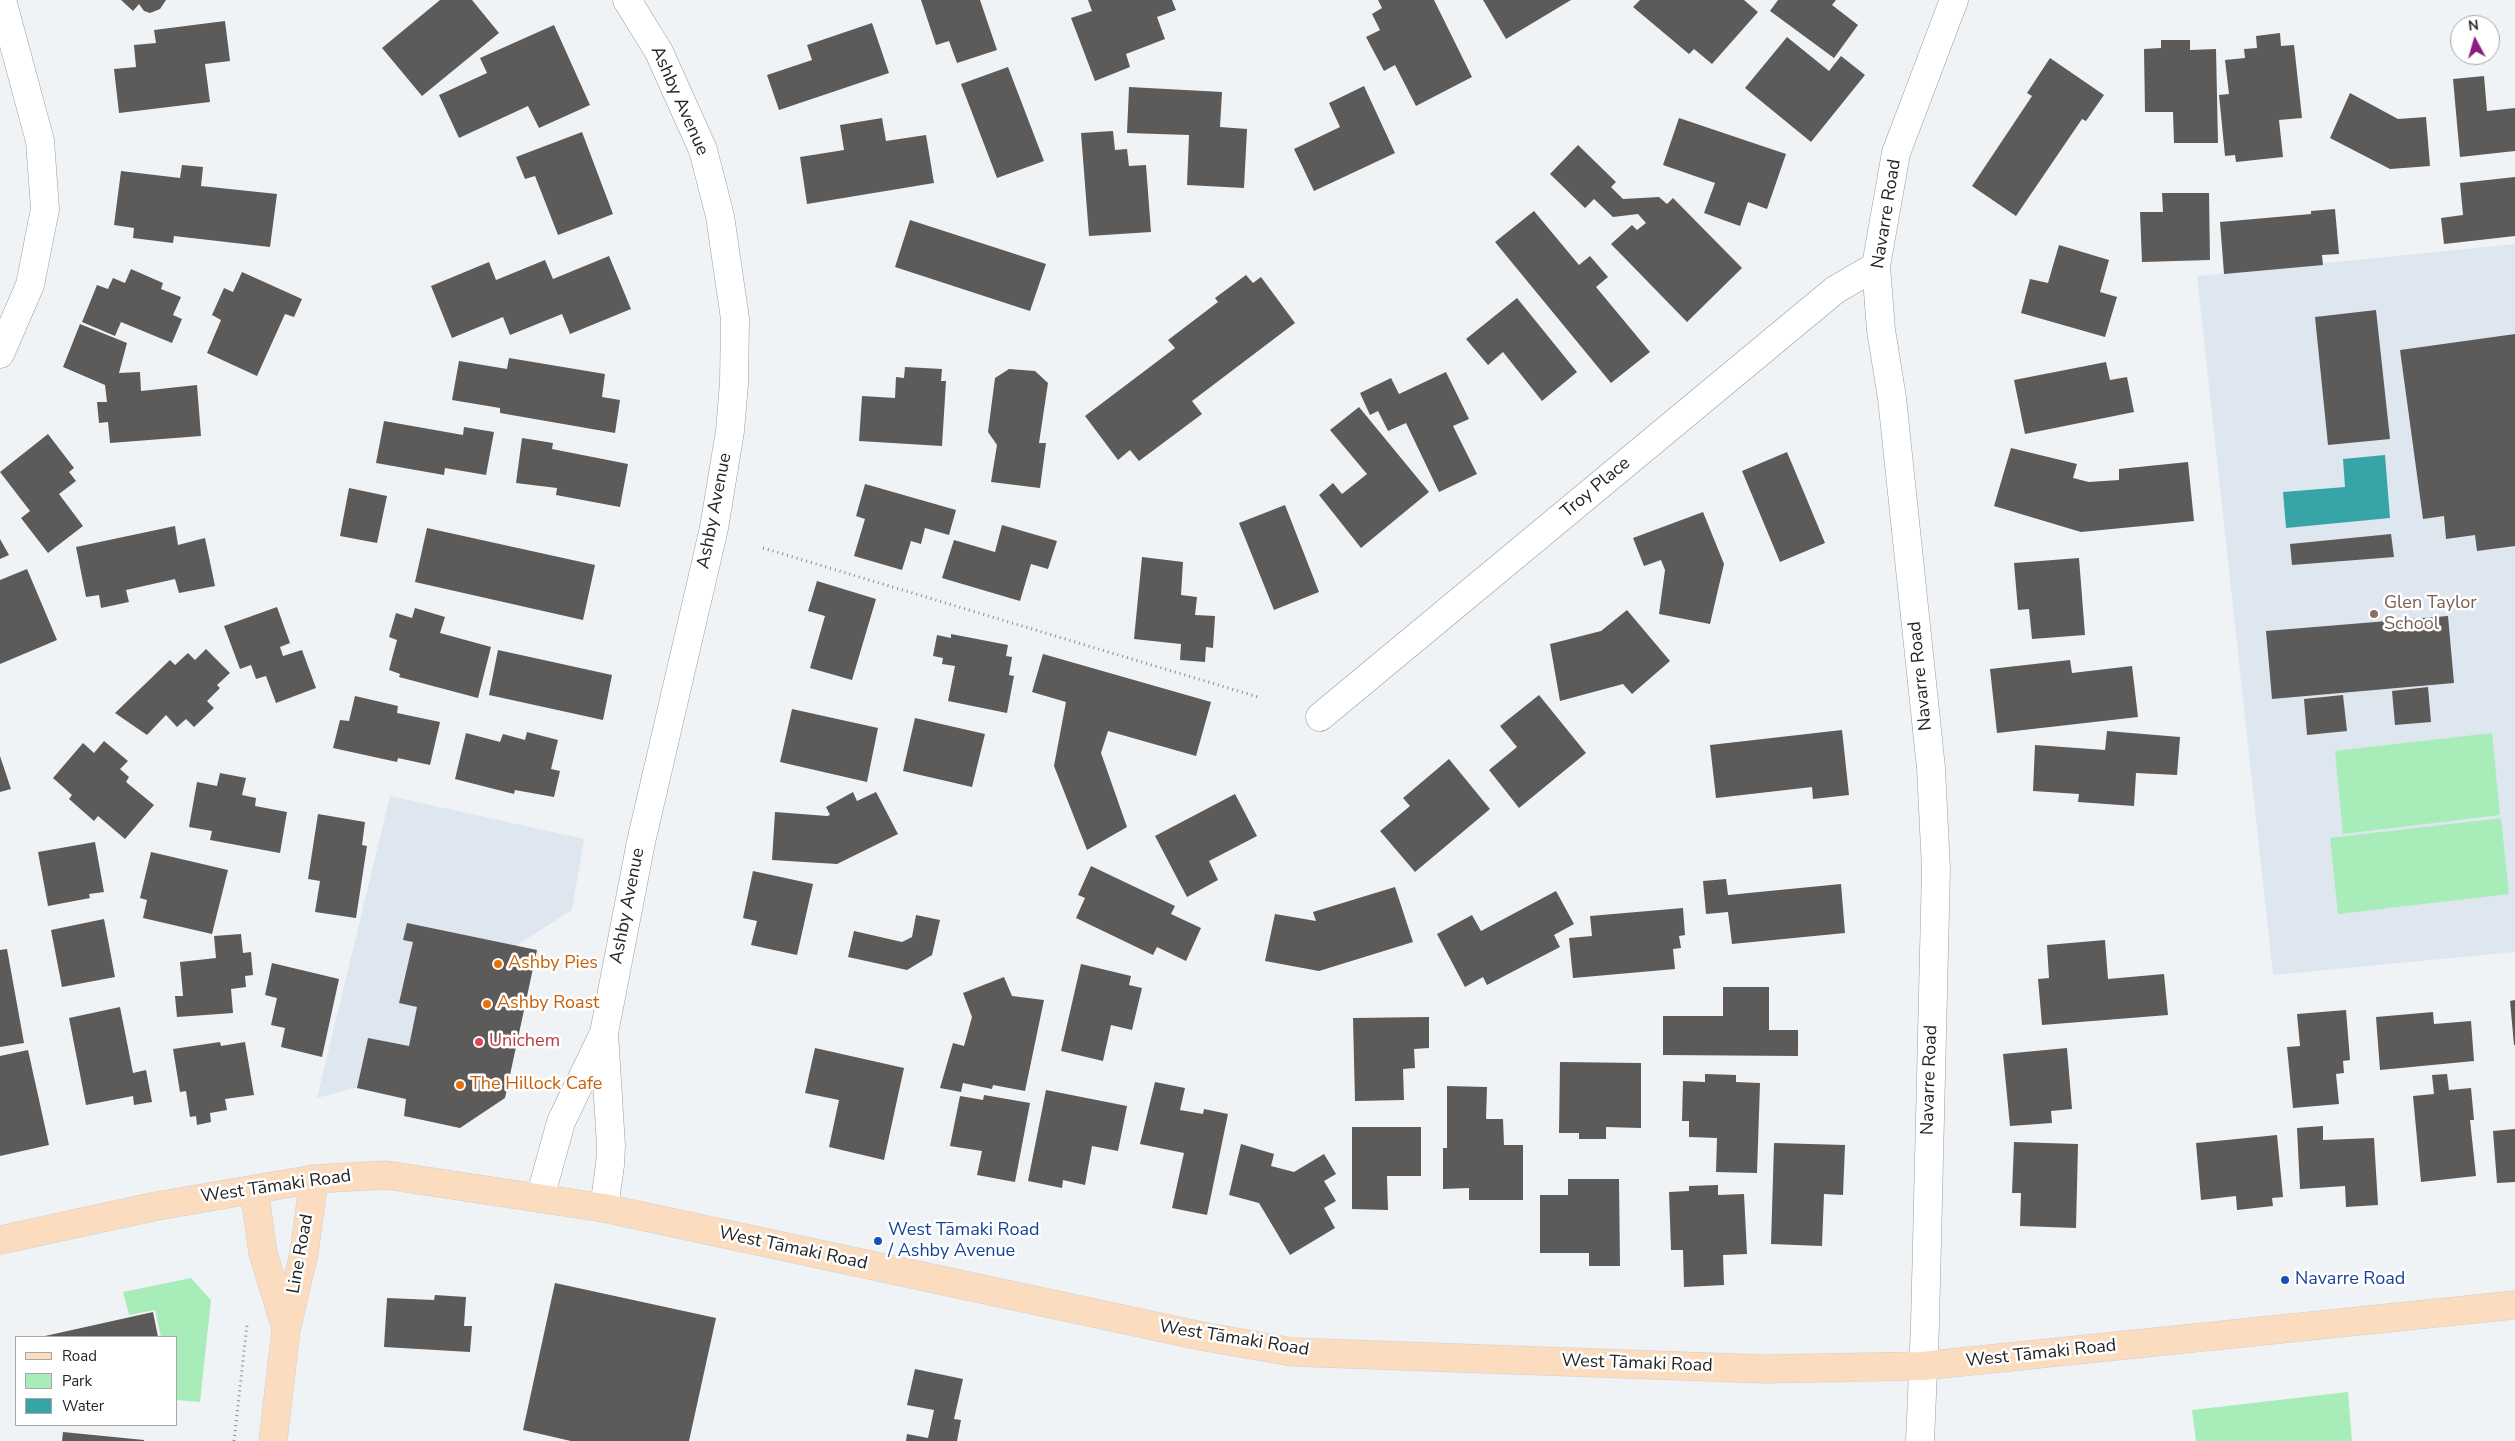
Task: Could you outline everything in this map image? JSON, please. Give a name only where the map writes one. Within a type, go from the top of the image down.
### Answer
[{"type":"main road","name":"West Tāmaki Road","points":[[0,1240],[157,1206],[314,1178],[386,1175],[604,1208],[1191,1334],[1292,1352],[1764,1369],[1922,1366],[2515,1305]]},
{"type":"main road","name":"Line Road","points":[[273,1441],[286,1330],[304,1253],[314,1178]]},
{"type":"main road","name":"Line Road","points":[[254,1189],[263,1253],[286,1330]]},
{"type":"street","points":[[0,354],[30,285],[45,209],[40,141],[2,0]]},
{"type":"street","name":"Ashby Avenue","points":[[604,1208],[610,1164],[610,1146],[604,1033],[641,842],[714,528],[730,431],[734,383],[735,319],[720,216],[703,150],[660,52],[627,0]]},
{"type":"street","name":"Navarre Road","points":[[1920,1441],[1922,1366],[1926,1325],[1936,869],[1931,768],[1892,398],[1881,330],[1876,266],[1896,153],[1954,0]]},
{"type":"street","name":"Troy Place","points":[[1320,717],[1835,290],[1876,266]]},
{"type":"street","name":"Ashby Avenue","points":[[540,1198],[561,1122],[604,1033]]},
{"type":"path","points":[[763,548],[1258,697]]},
{"type":"path","points":[[234,1441],[247,1324]]},
{"type":"shaded area","name":"Glen Taylor School","points":[[2515,244],[2515,952],[2273,975],[2197,276]]},
{"type":"shaded area","points":[[390,796],[584,839],[572,910],[517,945],[487,1090],[454,1111],[355,1088],[317,1098]]},
{"type":"green space","points":[[2492,733],[2500,815],[2343,834],[2335,751]]},
{"type":"green space","points":[[2501,818],[2509,894],[2338,914],[2330,838]]},
{"type":"green space","points":[[191,1278],[211,1300],[200,1402],[178,1400],[178,1336],[161,1336],[155,1310],[129,1315],[123,1292]]},
{"type":"green space","points":[[2348,1392],[2352,1441],[2196,1441],[2192,1410]]},
{"type":"water","points":[[2385,455],[2390,518],[2286,528],[2283,492],[2345,487],[2343,459]]},
{"type":"building","points":[[121,0],[166,0],[160,9],[150,13],[144,11],[139,4],[133,11]]},
{"type":"building","points":[[440,0],[472,0],[499,33],[422,96],[382,48]]},
{"type":"building","points":[[921,0],[980,0],[997,50],[957,63],[949,41],[936,45]]},
{"type":"building","points":[[1088,0],[1172,0],[1176,10],[1157,17],[1165,39],[1126,54],[1130,67],[1095,81],[1071,18],[1092,11]]},
{"type":"building","points":[[1378,0],[1434,0],[1472,77],[1416,106],[1395,65],[1384,71],[1366,37],[1380,30],[1372,14],[1382,8]]},
{"type":"building","points":[[1483,0],[1571,0],[1506,39]]},
{"type":"building","points":[[1640,0],[1744,0],[1758,12],[1712,64],[1694,49],[1689,54],[1633,7]]},
{"type":"building","points":[[1778,0],[1836,0],[1832,5],[1858,25],[1834,58],[1770,11]]},
{"type":"building","points":[[225,21],[230,61],[205,64],[210,102],[119,113],[114,69],[136,67],[134,45],[156,43],[154,30]]},
{"type":"building","points":[[872,23],[889,73],[779,110],[767,75],[812,60],[807,45]]},
{"type":"building","points":[[554,25],[590,105],[539,128],[528,106],[459,138],[439,95],[487,73],[480,58]]},
{"type":"building","points":[[2280,33],[2281,46],[2294,45],[2302,118],[2279,120],[2283,157],[2236,162],[2235,155],[2225,156],[2219,95],[2229,94],[2225,60],[2245,58],[2244,49],[2257,48],[2256,36]]},
{"type":"building","points":[[1787,37],[1829,71],[1841,56],[1865,75],[1811,142],[1745,88]]},
{"type":"building","points":[[2161,40],[2190,40],[2190,50],[2216,49],[2218,143],[2174,143],[2173,112],[2145,112],[2144,49],[2161,48]]},
{"type":"building","points":[[2050,58],[2104,95],[2086,121],[2082,119],[2016,216],[1972,186],[2032,96],[2027,93]]},
{"type":"building","points":[[1008,67],[1044,161],[997,178],[961,84]]},
{"type":"building","points":[[2484,76],[2487,111],[2515,108],[2515,151],[2460,157],[2453,79]]},
{"type":"building","points":[[1364,86],[1395,153],[1314,191],[1294,149],[1340,127],[1329,103]]},
{"type":"building","points":[[1129,87],[1222,92],[1220,127],[1247,129],[1244,188],[1187,185],[1189,135],[1127,133]]},
{"type":"building","points":[[2350,93],[2398,119],[2426,117],[2430,166],[2390,169],[2330,138]]},
{"type":"building","points":[[882,118],[886,141],[926,135],[934,183],[807,204],[800,157],[844,150],[840,125]]},
{"type":"building","points":[[1679,118],[1786,154],[1767,209],[1748,202],[1740,226],[1704,213],[1715,183],[1663,165]]},
{"type":"building","points":[[1113,131],[1115,150],[1127,149],[1129,166],[1146,165],[1151,232],[1089,236],[1081,133]]},
{"type":"building","points":[[582,132],[613,214],[558,235],[535,176],[525,179],[516,157]]},
{"type":"building","points":[[1578,145],[1616,182],[1611,187],[1623,199],[1659,197],[1667,204],[1673,198],[1742,268],[1687,322],[1611,244],[1632,225],[1637,230],[1646,223],[1638,214],[1613,217],[1594,199],[1585,208],[1550,174]]},
{"type":"building","points":[[182,165],[203,167],[201,186],[277,194],[270,247],[174,236],[173,243],[133,238],[134,228],[114,225],[121,171],[180,178]]},
{"type":"building","points":[[2515,177],[2515,236],[2444,244],[2441,218],[2463,215],[2460,183]]},
{"type":"building","points":[[2162,193],[2209,193],[2210,260],[2142,262],[2140,212],[2163,212]]},
{"type":"building","points":[[2335,209],[2339,254],[2322,255],[2323,265],[2224,274],[2220,222],[2311,214],[2311,211]]},
{"type":"building","points":[[1534,211],[1579,265],[1590,256],[1608,277],[1596,287],[1650,352],[1611,383],[1495,242]]},
{"type":"building","points":[[910,220],[1046,264],[1030,311],[895,267]]},
{"type":"building","points":[[2059,245],[2109,260],[2100,292],[2117,297],[2105,337],[2021,313],[2030,279],[2048,283]]},
{"type":"building","points":[[609,256],[631,309],[570,334],[562,314],[510,335],[503,317],[452,338],[431,286],[489,262],[496,280],[545,260],[553,279]]},
{"type":"building","points":[[131,269],[163,283],[161,289],[181,297],[173,315],[182,319],[172,343],[121,322],[115,336],[82,322],[97,285],[108,289],[113,278],[125,283]]},
{"type":"building","points":[[242,272],[302,299],[294,317],[285,314],[257,376],[207,353],[221,320],[212,315],[224,288],[233,292]]},
{"type":"building","points":[[1246,275],[1253,283],[1261,277],[1295,323],[1192,401],[1202,414],[1139,461],[1130,450],[1118,460],[1085,416],[1175,348],[1168,340],[1218,302],[1215,298]]},
{"type":"building","points":[[1517,298],[1577,372],[1542,401],[1503,352],[1488,365],[1466,339]]},
{"type":"building","points":[[2376,310],[2390,439],[2328,445],[2315,317]]},
{"type":"building","points":[[80,324],[127,343],[119,373],[140,372],[141,391],[197,385],[201,436],[110,443],[108,422],[99,423],[97,402],[107,402],[105,385],[63,367]]},
{"type":"building","points":[[2515,334],[2515,546],[2477,551],[2475,535],[2446,539],[2444,516],[2423,519],[2400,350]]},
{"type":"building","points":[[509,358],[605,374],[602,397],[620,400],[615,433],[500,413],[500,408],[452,400],[459,361],[507,369]]},
{"type":"building","points":[[2106,362],[2110,380],[2127,377],[2134,412],[2025,434],[2014,380]]},
{"type":"building","points":[[905,367],[942,369],[941,381],[946,381],[942,446],[859,441],[862,396],[895,398],[896,377],[904,378]]},
{"type":"building","points":[[1009,369],[1035,371],[1048,383],[1039,443],[1046,443],[1040,488],[991,482],[997,445],[988,432],[995,378]]},
{"type":"building","points":[[1446,372],[1469,419],[1453,426],[1477,474],[1439,492],[1406,423],[1388,431],[1378,411],[1370,415],[1360,393],[1391,378],[1399,394]]},
{"type":"building","points":[[1359,407],[1429,492],[1361,548],[1319,495],[1333,483],[1342,494],[1367,474],[1330,430]]},
{"type":"building","points":[[384,421],[463,435],[464,427],[494,432],[486,475],[445,468],[444,475],[376,463]]},
{"type":"building","points":[[48,434],[74,468],[69,472],[76,481],[59,494],[83,526],[48,553],[21,518],[30,511],[0,472]]},
{"type":"building","points":[[522,438],[553,443],[552,449],[628,464],[620,507],[556,495],[557,488],[516,483]]},
{"type":"building","points":[[2011,448],[2077,464],[2073,478],[2089,482],[2119,480],[2119,469],[2188,462],[2194,521],[2081,532],[1994,506]]},
{"type":"building","points":[[1787,452],[1825,543],[1780,562],[1742,471]]},
{"type":"building","points":[[865,484],[956,510],[949,535],[925,528],[921,544],[911,541],[902,570],[854,556],[865,519],[856,516]]},
{"type":"building","points":[[349,488],[387,496],[377,543],[340,536]]},
{"type":"building","points":[[1285,505],[1319,592],[1274,610],[1239,523]]},
{"type":"building","points":[[1703,512],[1724,564],[1710,624],[1659,614],[1665,570],[1661,560],[1644,566],[1633,538]]},
{"type":"building","points":[[1002,525],[1057,541],[1048,569],[1031,564],[1020,601],[942,578],[954,540],[995,552]]},
{"type":"building","points":[[175,526],[178,545],[205,538],[215,586],[179,593],[175,579],[126,590],[129,602],[101,608],[99,595],[86,597],[76,547]]},
{"type":"building","points":[[427,528],[595,565],[583,620],[415,582]]},
{"type":"building","points":[[2391,534],[2394,557],[2292,565],[2290,544]]},
{"type":"building","points":[[0,539],[9,555],[0,559]]},
{"type":"building","points":[[1142,557],[1183,562],[1181,595],[1197,597],[1195,615],[1215,616],[1213,648],[1206,647],[1205,662],[1180,660],[1181,644],[1134,639]]},
{"type":"building","points":[[2079,558],[2085,635],[2032,639],[2029,609],[2018,610],[2014,563]]},
{"type":"building","points":[[27,569],[57,640],[0,664],[0,580]]},
{"type":"building","points":[[817,581],[876,599],[852,680],[810,668],[825,616],[808,611]]},
{"type":"building","points":[[277,607],[290,643],[280,647],[283,656],[302,650],[316,688],[276,703],[266,676],[256,679],[251,665],[240,669],[224,626]]},
{"type":"building","points":[[415,608],[445,617],[440,633],[491,647],[478,698],[399,677],[400,674],[389,670],[397,640],[389,637],[396,613],[412,618]]},
{"type":"building","points":[[1627,610],[1670,661],[1632,694],[1623,684],[1560,701],[1550,644],[1601,631]]},
{"type":"building","points":[[2448,616],[2454,683],[2272,699],[2266,631]]},
{"type":"building","points":[[951,634],[1008,645],[1006,656],[1012,657],[1009,675],[1014,676],[1007,713],[948,701],[955,666],[942,664],[943,658],[933,656],[937,635],[951,638]]},
{"type":"building","points":[[206,649],[230,673],[217,685],[220,688],[207,701],[214,708],[194,727],[186,719],[177,727],[166,715],[147,735],[115,713],[170,660],[175,665],[188,653],[195,660]]},
{"type":"building","points":[[498,650],[612,675],[603,720],[489,695]]},
{"type":"building","points":[[1043,654],[1211,702],[1196,756],[1108,731],[1101,753],[1127,827],[1087,850],[1054,766],[1066,702],[1032,692]]},
{"type":"building","points":[[2070,660],[2072,673],[2132,666],[2138,717],[1997,733],[1990,669]]},
{"type":"building","points":[[2428,687],[2431,722],[2395,725],[2392,691]]},
{"type":"building","points":[[1539,695],[1586,753],[1519,808],[1489,770],[1517,747],[1500,726]]},
{"type":"building","points":[[2343,695],[2347,731],[2307,735],[2304,699]]},
{"type":"building","points":[[355,696],[398,706],[397,713],[440,722],[430,765],[398,758],[397,762],[333,748],[340,720],[349,721]]},
{"type":"building","points":[[792,709],[878,728],[867,782],[780,762]]},
{"type":"building","points":[[915,718],[985,734],[972,787],[903,771]]},
{"type":"building","points":[[1842,730],[1849,795],[1813,799],[1812,787],[1716,798],[1710,745]]},
{"type":"building","points":[[2107,731],[2180,737],[2177,775],[2136,773],[2134,806],[2078,802],[2079,794],[2033,791],[2035,745],[2105,750]]},
{"type":"building","points":[[527,732],[558,740],[551,769],[560,771],[554,797],[515,790],[514,794],[455,779],[466,733],[500,742],[503,734],[525,740]]},
{"type":"building","points":[[104,741],[128,761],[120,769],[129,777],[126,782],[154,805],[125,839],[98,816],[94,821],[69,799],[72,795],[53,778],[83,743],[94,753]]},
{"type":"building","points":[[0,756],[11,789],[0,792]]},
{"type":"building","points":[[1449,759],[1490,809],[1415,872],[1380,831],[1410,806],[1403,798]]},
{"type":"building","points":[[220,773],[246,778],[242,795],[256,798],[255,806],[287,812],[280,853],[210,840],[212,831],[189,827],[197,782],[217,786]]},
{"type":"building","points":[[853,792],[857,801],[876,792],[898,834],[837,864],[772,860],[775,812],[827,816],[830,815],[826,807]]},
{"type":"building","points":[[1235,794],[1257,836],[1209,861],[1218,880],[1187,897],[1155,836]]},
{"type":"building","points":[[318,814],[365,822],[362,845],[367,846],[356,918],[315,912],[320,881],[308,879]]},
{"type":"building","points":[[95,842],[104,892],[89,894],[90,898],[48,906],[38,852]]},
{"type":"building","points":[[151,852],[228,870],[212,934],[143,918],[147,900],[140,898]]},
{"type":"building","points":[[1091,866],[1175,906],[1171,914],[1201,928],[1186,961],[1157,947],[1153,955],[1076,918],[1085,898],[1078,895]]},
{"type":"building","points":[[753,871],[813,884],[797,955],[751,945],[757,921],[743,918]]},
{"type":"building","points":[[1726,879],[1728,895],[1841,884],[1845,933],[1732,944],[1728,912],[1706,914],[1703,881]]},
{"type":"building","points":[[1395,887],[1413,942],[1319,971],[1265,961],[1275,914],[1316,921],[1313,912]]},
{"type":"building","points":[[1556,891],[1574,924],[1554,935],[1560,947],[1487,985],[1483,977],[1465,987],[1437,934],[1472,915],[1481,931]]},
{"type":"building","points":[[1683,908],[1685,935],[1679,936],[1681,948],[1673,949],[1675,969],[1573,978],[1569,938],[1592,936],[1590,916]]},
{"type":"building","points":[[916,915],[940,920],[932,955],[907,970],[848,957],[854,931],[902,942],[912,937]]},
{"type":"building","points":[[104,919],[115,977],[62,987],[51,930]]},
{"type":"building","points":[[407,923],[537,950],[505,1098],[460,1128],[404,1116],[406,1099],[357,1088],[368,1038],[409,1046],[417,1007],[399,1003],[413,942],[403,940]]},
{"type":"building","points":[[241,934],[243,953],[251,952],[253,975],[245,976],[246,987],[231,989],[233,1013],[177,1017],[175,996],[183,996],[180,962],[216,958],[214,936]]},
{"type":"building","points":[[2105,940],[2108,979],[2164,974],[2168,1015],[2042,1025],[2038,979],[2049,978],[2047,945]]},
{"type":"building","points":[[7,949],[24,1043],[0,1047],[0,950]]},
{"type":"building","points":[[272,963],[339,979],[322,1057],[281,1047],[285,1028],[271,1025],[277,998],[265,995]]},
{"type":"building","points":[[1081,964],[1131,976],[1129,985],[1142,988],[1132,1030],[1111,1025],[1103,1061],[1061,1051]]},
{"type":"building","points":[[1004,977],[1012,996],[1044,1000],[1025,1091],[993,1085],[992,1089],[963,1083],[961,1092],[940,1088],[953,1043],[964,1046],[972,1017],[963,993]]},
{"type":"building","points":[[1723,987],[1769,987],[1769,1030],[1798,1030],[1798,1056],[1663,1055],[1663,1016],[1723,1016]]},
{"type":"building","points":[[2515,1000],[2515,1045],[2514,1045],[2510,1001]]},
{"type":"building","points":[[120,1007],[133,1073],[146,1070],[152,1102],[134,1105],[133,1096],[86,1105],[69,1018]]},
{"type":"building","points":[[2346,1010],[2350,1060],[2343,1061],[2344,1073],[2336,1074],[2339,1104],[2293,1108],[2287,1047],[2300,1046],[2297,1014]]},
{"type":"building","points":[[2433,1012],[2434,1024],[2471,1021],[2474,1061],[2380,1070],[2376,1017]]},
{"type":"building","points":[[1429,1017],[1429,1048],[1414,1049],[1415,1068],[1403,1069],[1404,1100],[1355,1101],[1353,1018]]},
{"type":"building","points":[[220,1042],[221,1046],[245,1042],[254,1095],[225,1099],[227,1110],[210,1113],[211,1122],[197,1125],[196,1116],[190,1117],[186,1091],[180,1092],[173,1049]]},
{"type":"building","points":[[815,1048],[904,1068],[884,1160],[829,1147],[839,1100],[805,1093]]},
{"type":"building","points":[[2067,1048],[2072,1109],[2051,1111],[2052,1123],[2010,1126],[2003,1054]]},
{"type":"building","points":[[28,1050],[49,1145],[0,1156],[0,1056]]},
{"type":"building","points":[[1560,1062],[1641,1063],[1641,1128],[1606,1127],[1606,1139],[1579,1139],[1579,1133],[1559,1133]]},
{"type":"building","points":[[1705,1074],[1736,1075],[1736,1082],[1760,1083],[1757,1173],[1716,1172],[1717,1138],[1689,1137],[1689,1121],[1682,1121],[1683,1081],[1705,1082]]},
{"type":"building","points":[[2447,1074],[2449,1090],[2471,1088],[2474,1120],[2470,1120],[2476,1176],[2421,1182],[2413,1096],[2434,1094],[2432,1075]]},
{"type":"building","points":[[1155,1082],[1185,1088],[1180,1110],[1203,1114],[1204,1109],[1228,1114],[1207,1215],[1172,1208],[1184,1153],[1140,1144]]},
{"type":"building","points":[[1447,1086],[1487,1087],[1486,1119],[1503,1119],[1504,1145],[1523,1145],[1523,1200],[1469,1200],[1469,1188],[1443,1189],[1443,1148],[1447,1148]]},
{"type":"building","points":[[1046,1090],[1127,1106],[1118,1151],[1092,1146],[1085,1185],[1063,1180],[1062,1188],[1028,1181]]},
{"type":"building","points":[[984,1095],[1030,1103],[1015,1182],[977,1175],[982,1151],[950,1146],[960,1096],[983,1100]]},
{"type":"building","points":[[2323,1126],[2323,1140],[2374,1138],[2378,1205],[2346,1207],[2345,1186],[2300,1189],[2297,1128]]},
{"type":"building","points":[[1352,1127],[1421,1127],[1421,1176],[1387,1176],[1388,1210],[1352,1209]]},
{"type":"building","points":[[2515,1129],[2515,1182],[2497,1183],[2493,1131]]},
{"type":"building","points":[[2277,1135],[2283,1197],[2272,1198],[2273,1206],[2237,1210],[2236,1196],[2201,1200],[2196,1143]]},
{"type":"building","points":[[2014,1142],[2078,1144],[2076,1228],[2020,1226],[2021,1193],[2012,1193]]},
{"type":"building","points":[[1774,1143],[1845,1145],[1843,1195],[1824,1194],[1822,1246],[1771,1244]]},
{"type":"building","points":[[1241,1144],[1274,1154],[1271,1166],[1294,1172],[1324,1154],[1336,1174],[1324,1181],[1336,1201],[1324,1208],[1335,1228],[1290,1255],[1259,1203],[1229,1195]]},
{"type":"building","points":[[1568,1179],[1619,1179],[1620,1266],[1589,1266],[1589,1253],[1540,1253],[1540,1195],[1568,1195]]},
{"type":"building","points":[[1718,1185],[1718,1195],[1744,1194],[1747,1254],[1723,1255],[1724,1285],[1684,1287],[1683,1250],[1671,1250],[1669,1192],[1689,1191],[1689,1186]]},
{"type":"building","points":[[555,1283],[716,1318],[689,1441],[571,1441],[523,1430]]},
{"type":"building","points":[[435,1295],[466,1297],[464,1326],[472,1326],[470,1352],[384,1347],[387,1298],[434,1300]]},
{"type":"building","points":[[153,1312],[158,1336],[45,1336]]},
{"type":"building","points":[[915,1369],[963,1379],[954,1419],[961,1420],[957,1441],[906,1441],[907,1434],[928,1438],[934,1410],[907,1405]]},
{"type":"building","points":[[63,1432],[144,1440],[144,1441],[62,1441]]},
{"type":"place","name":"Glen Taylor School","points":[[2374,614]]},
{"type":"place","name":"Ashby Pies","points":[[498,964]]},
{"type":"place","name":"Ashby Roast","points":[[487,1004]]},
{"type":"place","name":"Unichem","points":[[479,1042]]},
{"type":"place","name":"The Hillock Cafe","points":[[460,1085]]},
{"type":"place","name":"West Tāmaki Road / Ashby Avenue","points":[[878,1241]]},
{"type":"place","name":"Navarre Road","points":[[2285,1280]]}]
